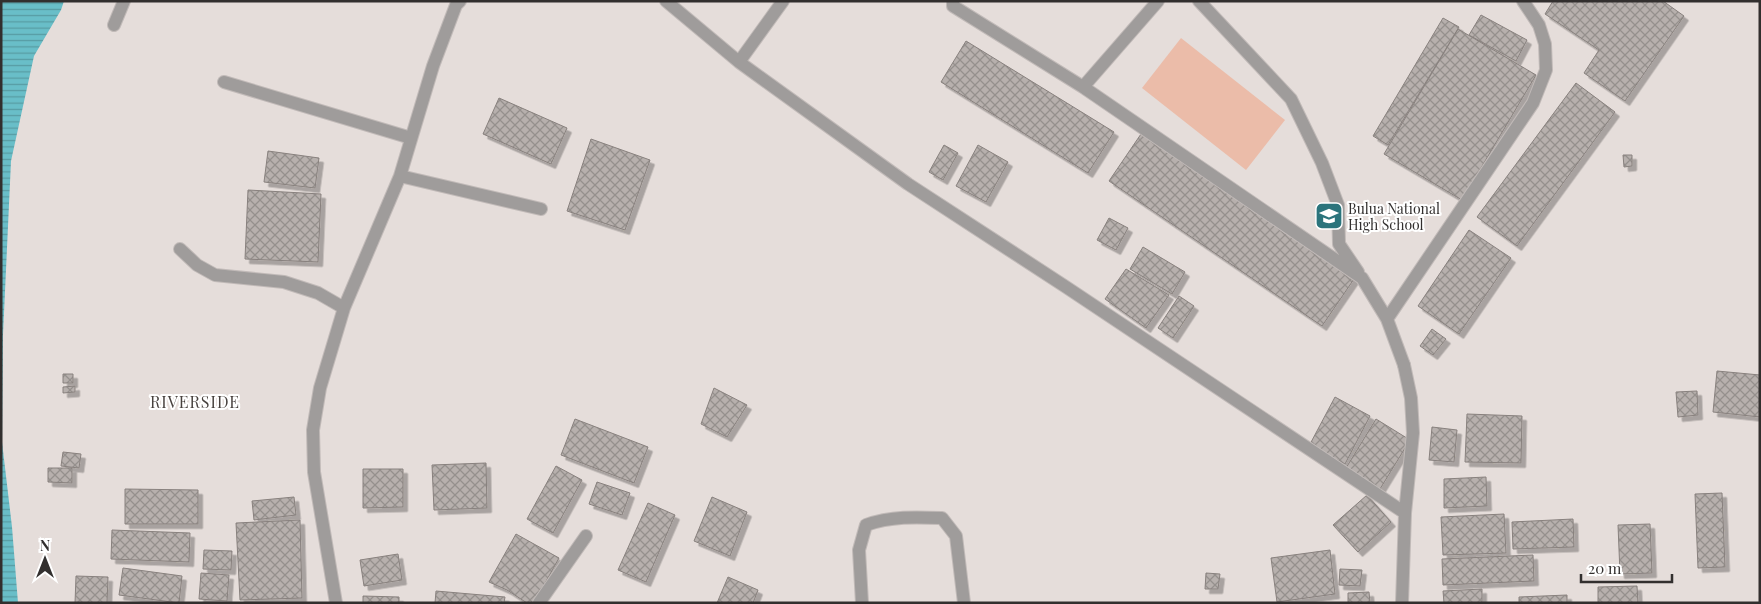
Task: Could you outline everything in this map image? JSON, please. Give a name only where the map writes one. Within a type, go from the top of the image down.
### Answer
[{"type":"street","points":[[114,25],[124,1]]},
{"type":"street","points":[[666,1],[739,62],[908,184],[1406,513]]},
{"type":"street","points":[[739,62],[783,1]]},
{"type":"street","points":[[953,1],[953,6],[1083,87],[1362,278]]},
{"type":"street","points":[[1083,87],[1158,1]]},
{"type":"street","points":[[1200,1],[1291,99],[1322,163],[1338,205],[1340,244],[1387,319],[1404,366],[1412,398],[1413,433],[1406,513],[1402,603]]},
{"type":"street","points":[[1387,319],[1533,102],[1546,70],[1545,44],[1539,25],[1523,1]]},
{"type":"street","points":[[336,603],[314,472],[313,430],[320,388],[344,308],[400,176],[454,2]]},
{"type":"street","points":[[224,82],[411,138]]},
{"type":"street","points":[[400,176],[540,209]]},
{"type":"street","points":[[180,249],[197,265],[215,275],[284,282],[318,293],[344,308]]},
{"type":"street","points":[[862,603],[859,550],[866,525],[884,519],[916,517],[942,518],[956,536],[964,603]]},
{"type":"street","points":[[539,603],[586,536]]},
{"type":"shaded area","points":[[1181,38],[1285,120],[1246,170],[1142,88]]},
{"type":"water","points":[[1,1],[64,1],[61,10],[34,56],[11,161],[3,335],[2,442],[12,527],[18,603],[1,603]]},
{"type":"building","points":[[1553,1],[1663,1],[1684,16],[1625,101],[1584,73],[1599,50],[1545,14]]},
{"type":"building","points":[[1481,15],[1527,40],[1516,61],[1469,35]]},
{"type":"building","points":[[1443,18],[1459,27],[1388,145],[1373,136]]},
{"type":"building","points":[[1458,29],[1536,75],[1462,200],[1384,154]]},
{"type":"building","points":[[966,41],[1114,132],[1088,173],[941,82]]},
{"type":"building","points":[[1576,83],[1615,112],[1517,246],[1477,217]]},
{"type":"building","points":[[499,98],[567,128],[551,164],[483,134]]},
{"type":"building","points":[[1141,134],[1354,279],[1322,326],[1109,181]]},
{"type":"building","points":[[591,139],[650,160],[625,230],[567,211]]},
{"type":"building","points":[[944,145],[958,153],[943,180],[929,172]]},
{"type":"building","points":[[978,145],[1008,162],[986,202],[956,186]]},
{"type":"building","points":[[268,151],[319,158],[315,188],[264,182]]},
{"type":"building","points":[[1623,155],[1632,155],[1632,166],[1624,167]]},
{"type":"building","points":[[248,190],[321,194],[318,262],[245,259]]},
{"type":"building","points":[[1109,218],[1128,228],[1116,250],[1097,240]]},
{"type":"building","points":[[1469,230],[1511,258],[1459,334],[1418,306]]},
{"type":"building","points":[[1143,247],[1185,272],[1172,294],[1130,269]]},
{"type":"building","points":[[1126,269],[1169,295],[1146,328],[1105,299]]},
{"type":"building","points":[[1179,296],[1194,306],[1173,338],[1158,328]]},
{"type":"building","points":[[1432,329],[1446,339],[1433,355],[1420,346]]},
{"type":"building","points":[[1717,371],[1760,375],[1760,417],[1713,412]]},
{"type":"building","points":[[63,374],[73,374],[73,383],[63,383]]},
{"type":"building","points":[[75,386],[75,392],[63,393],[63,387]]},
{"type":"building","points":[[714,388],[747,405],[727,437],[701,424]]},
{"type":"building","points":[[1697,391],[1698,415],[1678,417],[1676,392]]},
{"type":"building","points":[[1335,397],[1370,416],[1345,464],[1309,446]]},
{"type":"building","points":[[1467,414],[1522,416],[1521,463],[1465,462]]},
{"type":"building","points":[[575,419],[648,447],[634,483],[561,455]]},
{"type":"building","points":[[1376,419],[1410,440],[1380,489],[1346,468]]},
{"type":"building","points":[[1432,427],[1457,430],[1454,462],[1429,460]]},
{"type":"building","points":[[63,452],[81,454],[79,468],[61,466]]},
{"type":"building","points":[[486,463],[487,508],[434,510],[432,465]]},
{"type":"building","points":[[556,466],[582,480],[553,533],[527,519]]},
{"type":"building","points":[[48,468],[72,468],[72,483],[48,482]]},
{"type":"building","points":[[363,469],[403,469],[403,507],[363,508]]},
{"type":"building","points":[[1486,477],[1487,506],[1444,508],[1444,479]]},
{"type":"building","points":[[597,482],[630,493],[622,515],[589,504]]},
{"type":"building","points":[[125,489],[198,490],[198,524],[125,524]]},
{"type":"building","points":[[1722,493],[1725,567],[1698,568],[1695,494]]},
{"type":"building","points":[[1367,495],[1391,522],[1358,552],[1333,525]]},
{"type":"building","points":[[294,497],[296,515],[254,520],[252,501]]},
{"type":"building","points":[[712,497],[747,512],[730,556],[694,541]]},
{"type":"building","points":[[648,503],[675,515],[646,582],[618,570]]},
{"type":"building","points":[[1504,514],[1506,553],[1443,555],[1441,517]]},
{"type":"building","points":[[1573,519],[1574,547],[1513,549],[1512,522]]},
{"type":"building","points":[[300,520],[302,598],[240,600],[236,523]]},
{"type":"building","points":[[1650,524],[1652,573],[1620,574],[1618,525]]},
{"type":"building","points":[[112,530],[190,533],[189,562],[111,559]]},
{"type":"building","points":[[516,534],[559,558],[534,603],[527,603],[507,590],[489,582]]},
{"type":"building","points":[[204,550],[232,551],[231,570],[203,569]]},
{"type":"building","points":[[1330,550],[1335,594],[1277,602],[1271,558]]},
{"type":"building","points":[[398,554],[402,580],[364,586],[360,560]]},
{"type":"building","points":[[1533,555],[1534,581],[1443,585],[1442,559]]},
{"type":"building","points":[[123,568],[182,576],[179,603],[119,595]]},
{"type":"building","points":[[1340,569],[1362,570],[1360,586],[1339,585]]},
{"type":"building","points":[[201,573],[229,575],[227,601],[199,599]]},
{"type":"building","points":[[1206,573],[1220,574],[1218,589],[1205,589]]},
{"type":"building","points":[[76,576],[108,577],[107,603],[75,603]]},
{"type":"building","points":[[728,577],[758,590],[753,603],[717,603]]},
{"type":"building","points":[[1637,586],[1638,603],[1598,603],[1598,587]]},
{"type":"building","points":[[1482,589],[1482,603],[1444,603],[1443,591]]},
{"type":"building","points":[[436,591],[505,597],[504,603],[435,603]]},
{"type":"building","points":[[1369,592],[1370,603],[1348,603],[1348,593]]},
{"type":"building","points":[[1567,595],[1567,603],[1519,603],[1519,597]]},
{"type":"building","points":[[363,596],[399,597],[399,603],[363,603]]},
{"type":"place","name":"Bulua National High School","points":[[1329,216]]},
{"type":"district","name":"RIVERSIDE","points":[[195,401]]}]
